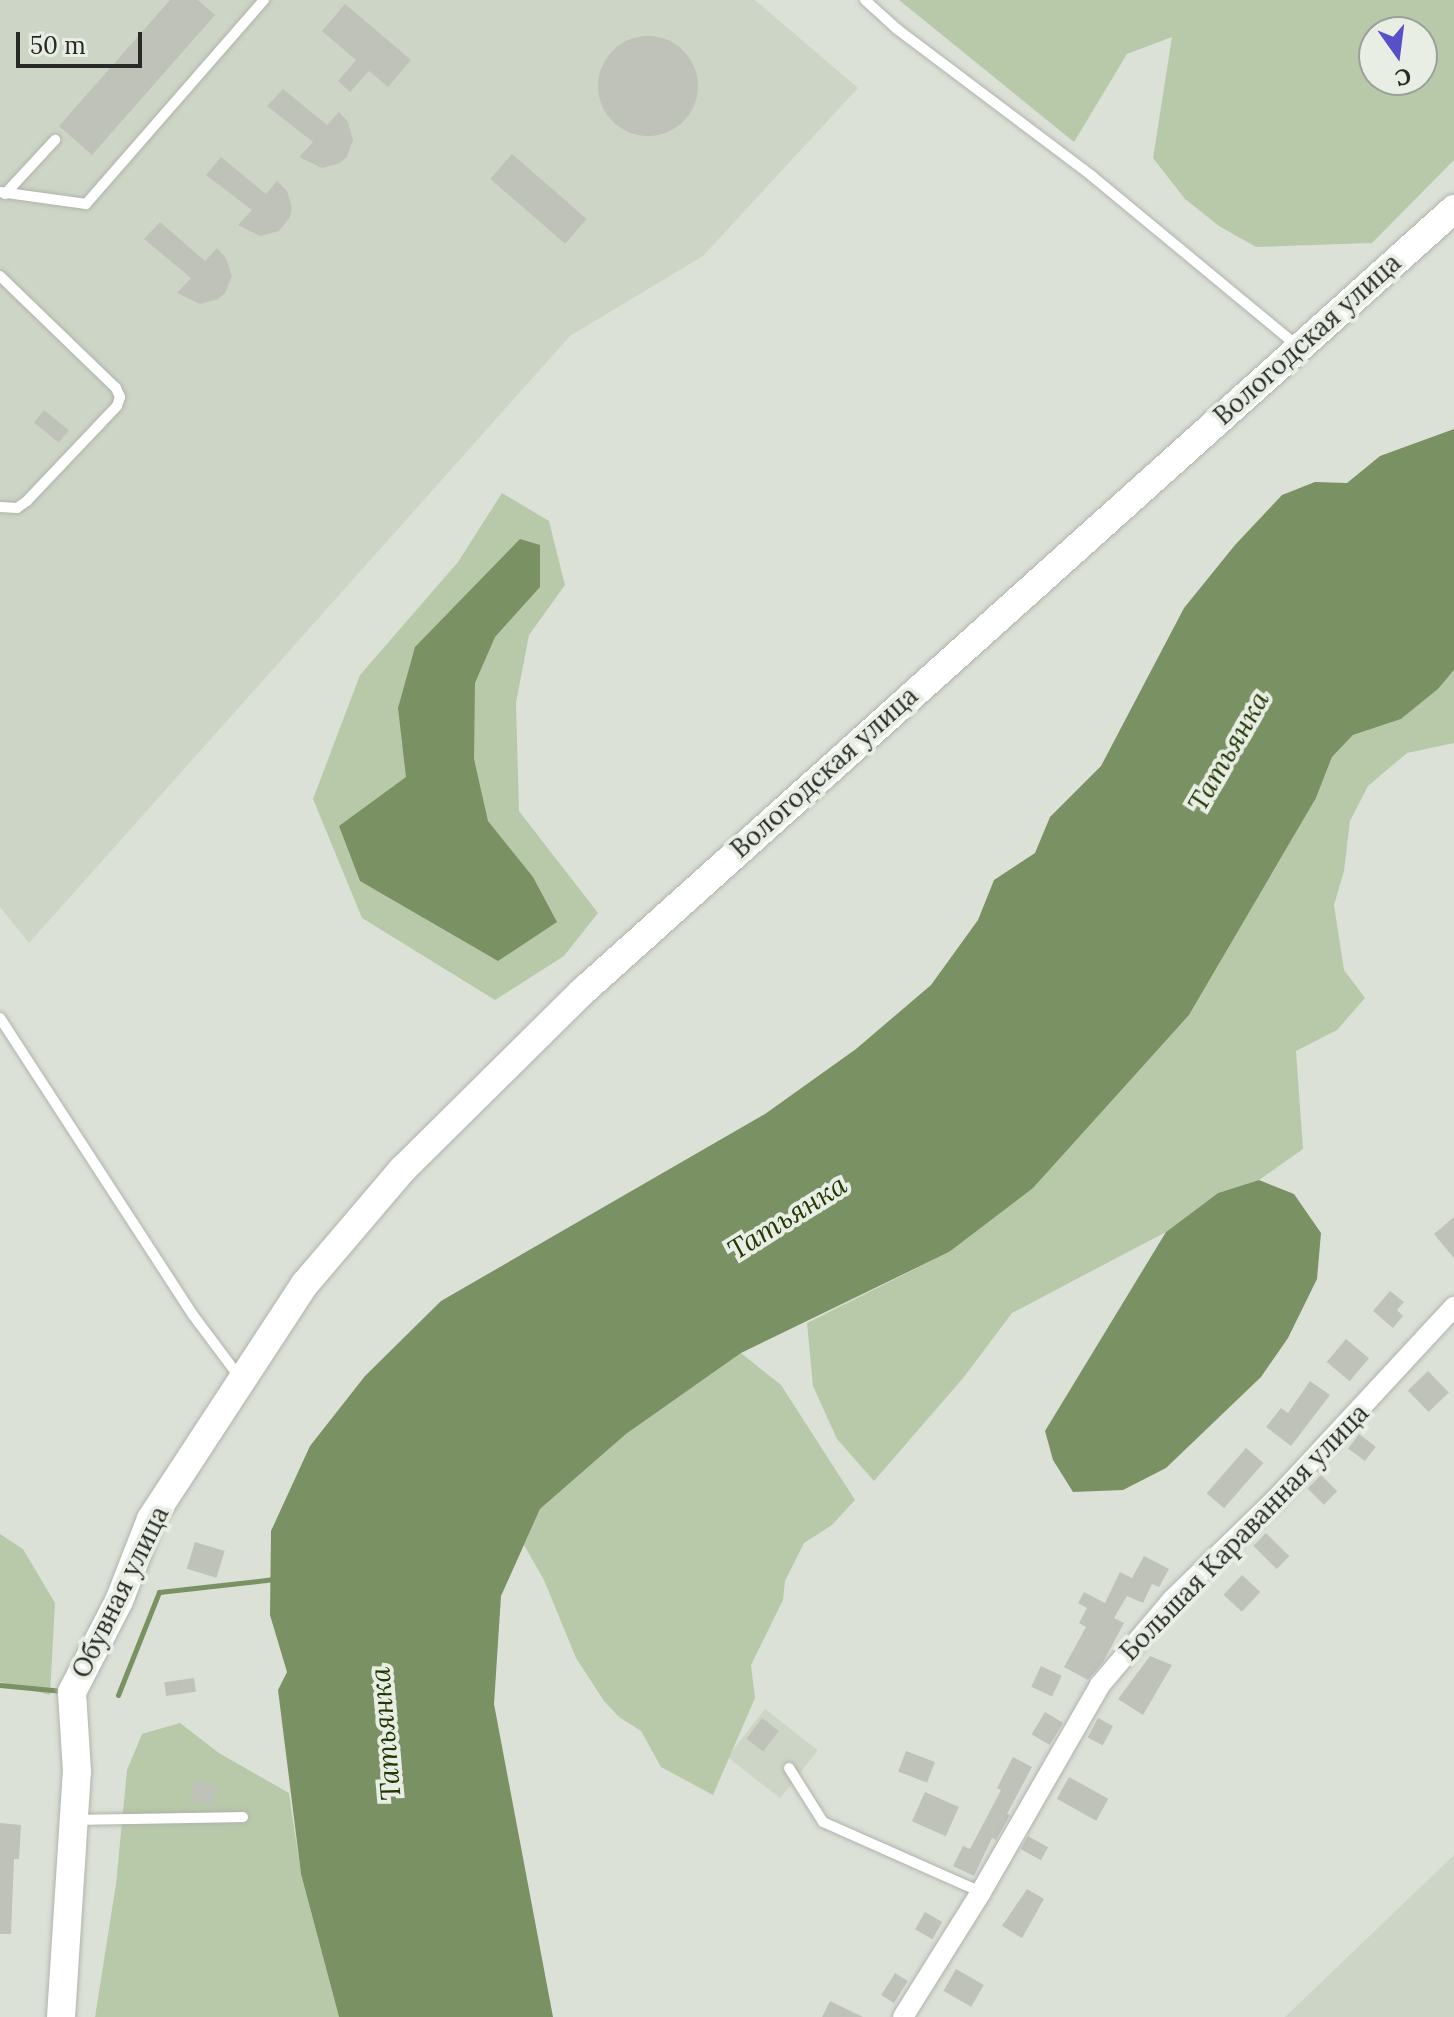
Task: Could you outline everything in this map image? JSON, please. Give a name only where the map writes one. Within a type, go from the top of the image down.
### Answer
[{"type":"main road","name":"Вологодская улица","points":[[241,1379],[305,1284],[402,1170],[490,1081],[780,811],[1454,209]]},
{"type":"main road","name":"Обувная улица","points":[[61,2017],[77,1772],[72,1692],[119,1601],[151,1519],[241,1379]]},
{"type":"street","name":"Большая Караванная улица","points":[[903,2017],[981,1892],[1100,1685],[1172,1600],[1276,1499],[1454,1307]]},
{"type":"lane","points":[[3,193],[86,204],[264,0]]},
{"type":"lane","points":[[865,0],[897,29],[1092,176],[1298,346]]},
{"type":"lane","points":[[3,193],[55,140]]},
{"type":"lane","points":[[0,276],[116,388],[120,397],[117,406],[27,501],[17,508],[0,507]]},
{"type":"lane","points":[[0,1018],[193,1315],[241,1379]]},
{"type":"lane","points":[[789,1768],[823,1822],[981,1892]]},
{"type":"lane","points":[[75,1820],[243,1817]]},
{"type":"shaded area","points":[[0,0],[755,0],[858,88],[703,256],[570,336],[29,943],[0,907]]},
{"type":"shaded area","points":[[899,0],[1454,0],[1454,160],[1372,243],[1256,247],[1219,226],[1185,199],[1153,158],[1172,37],[1127,54],[1074,142]]},
{"type":"shaded area","points":[[502,493],[549,521],[565,585],[529,635],[516,703],[519,811],[598,913],[564,956],[495,1000],[362,918],[313,799],[360,675],[458,562]]},
{"type":"shaded area","points":[[1454,670],[1454,743],[1407,753],[1368,786],[1350,821],[1344,871],[1334,905],[1344,970],[1365,998],[1337,1030],[1296,1051],[1303,1149],[1259,1180],[1218,1193],[1166,1232],[1012,1313],[964,1377],[874,1481],[837,1439],[813,1386],[807,1323],[949,1252],[1116,1095],[1189,1015],[1316,798],[1332,757],[1353,735],[1401,719],[1438,689]]},
{"type":"shaded area","points":[[741,1353],[781,1385],[855,1500],[832,1525],[804,1543],[785,1581],[783,1600],[751,1665],[755,1698],[713,1795],[661,1767],[641,1731],[619,1717],[604,1701],[576,1658],[544,1580],[524,1545],[540,1509],[626,1434]]},
{"type":"shaded area","points":[[0,1534],[23,1549],[55,1603],[50,1695],[0,1682]]},
{"type":"shaded area","points":[[765,1709],[818,1750],[780,1798],[727,1757]]},
{"type":"shaded area","points":[[180,1723],[219,1753],[289,1793],[301,1874],[339,2017],[95,2017],[116,1884],[127,1770],[142,1734]]},
{"type":"shaded area","points":[[1454,1855],[1454,2017],[1285,2017]]},
{"type":"water","name":"Татьянка","points":[[1454,429],[1454,670],[1438,689],[1401,719],[1353,735],[1332,757],[1316,798],[1189,1015],[1033,1188],[949,1252],[741,1353],[626,1434],[540,1509],[501,1596],[494,1704],[553,2017],[339,2017],[301,1874],[278,1690],[287,1672],[270,1615],[271,1531],[310,1446],[365,1376],[441,1301],[765,1114],[856,1049],[931,985],[978,920],[994,880],[1035,853],[1050,817],[1101,766],[1184,608],[1235,545],[1282,495],[1315,482],[1347,483],[1380,456]]},
{"type":"water","points":[[520,539],[540,545],[540,587],[495,637],[475,683],[474,759],[488,821],[533,877],[557,922],[498,961],[360,881],[339,826],[406,777],[398,708],[415,647]]},
{"type":"water","points":[[1259,1180],[1294,1194],[1321,1233],[1317,1279],[1288,1338],[1261,1377],[1166,1468],[1123,1490],[1073,1492],[1053,1460],[1045,1431],[1166,1232],[1218,1193]]},
{"type":"building","points":[[170,0],[198,0],[215,15],[92,155],[59,126]]},
{"type":"building","points":[[345,4],[411,60],[388,87],[369,71],[350,92],[338,81],[356,60],[322,31]]},
{"type":"building","points":[[648,36],[667,39],[684,50],[695,67],[698,86],[695,105],[684,122],[667,133],[648,136],[629,133],[612,122],[601,105],[598,86],[601,67],[612,50],[629,39]]},
{"type":"building","points":[[283,89],[327,125],[339,112],[348,122],[353,140],[347,157],[340,163],[322,168],[299,157],[313,142],[267,106]]},
{"type":"building","points":[[512,154],[587,219],[565,244],[490,179]]},
{"type":"building","points":[[221,157],[266,194],[277,181],[287,191],[292,208],[290,217],[279,231],[260,236],[238,225],[252,210],[206,175]]},
{"type":"building","points":[[160,222],[205,261],[217,248],[226,258],[232,276],[225,293],[218,299],[200,304],[177,293],[191,278],[144,239]]},
{"type":"building","points":[[44,410],[69,430],[59,443],[34,422]]},
{"type":"building","points":[[1454,1217],[1454,1258],[1434,1234]]},
{"type":"building","points":[[1390,1291],[1404,1302],[1397,1310],[1403,1316],[1393,1328],[1373,1311]]},
{"type":"building","points":[[1346,1339],[1369,1358],[1350,1381],[1327,1362]]},
{"type":"building","points":[[1428,1371],[1449,1393],[1429,1412],[1408,1390]]},
{"type":"building","points":[[1310,1381],[1330,1395],[1291,1446],[1266,1427],[1281,1408],[1288,1413]]},
{"type":"building","points":[[1359,1434],[1376,1447],[1365,1461],[1348,1448]]},
{"type":"building","points":[[1246,1448],[1263,1463],[1224,1508],[1207,1493]]},
{"type":"building","points":[[1321,1475],[1337,1491],[1324,1505],[1308,1488]]},
{"type":"building","points":[[1266,1533],[1289,1556],[1277,1569],[1253,1546]]},
{"type":"building","points":[[195,1542],[225,1551],[216,1578],[187,1569]]},
{"type":"building","points":[[1144,1556],[1169,1569],[1159,1587],[1152,1584],[1143,1603],[1127,1596],[1114,1618],[1124,1623],[1103,1662],[1088,1680],[1064,1667],[1086,1627],[1079,1623],[1087,1608],[1078,1603],[1084,1592],[1105,1603],[1120,1572],[1132,1578]]},
{"type":"building","points":[[1242,1575],[1260,1592],[1242,1612],[1224,1595]]},
{"type":"building","points":[[1150,1656],[1172,1665],[1143,1715],[1118,1699]]},
{"type":"building","points":[[1041,1666],[1062,1676],[1052,1697],[1031,1687]]},
{"type":"building","points":[[194,1678],[196,1692],[166,1696],[164,1682]]},
{"type":"building","points":[[1045,1712],[1063,1723],[1050,1745],[1032,1734]]},
{"type":"building","points":[[762,1718],[779,1731],[763,1751],[746,1739]]},
{"type":"building","points":[[1098,1718],[1113,1726],[1103,1745],[1088,1737]]},
{"type":"building","points":[[906,1751],[935,1762],[927,1783],[898,1772]]},
{"type":"building","points":[[1013,1757],[1032,1767],[1007,1814],[1010,1815],[996,1840],[992,1838],[974,1876],[953,1866],[963,1846],[970,1849],[1001,1790],[997,1788]]},
{"type":"building","points":[[1069,1777],[1108,1799],[1096,1821],[1057,1799]]},
{"type":"building","points":[[195,1780],[217,1786],[212,1806],[190,1800]]},
{"type":"building","points":[[925,1792],[959,1807],[946,1836],[912,1821]]},
{"type":"building","points":[[0,1823],[21,1825],[19,1859],[14,1859],[11,1934],[0,1934]]},
{"type":"building","points":[[1028,1836],[1048,1847],[1041,1860],[1021,1849]]},
{"type":"building","points":[[1027,1889],[1044,1899],[1022,1938],[1002,1926]]},
{"type":"building","points":[[925,1912],[942,1922],[932,1939],[915,1929]]},
{"type":"building","points":[[956,1969],[984,1985],[971,2007],[944,1991]]},
{"type":"building","points":[[895,1973],[908,1981],[894,2003],[881,1995]]},
{"type":"building","points":[[830,2001],[863,2017],[822,2017]]},
{"type":"waterway","points":[[118,1695],[159,1592],[274,1579]]},
{"type":"waterway","points":[[0,1685],[63,1691]]}]
